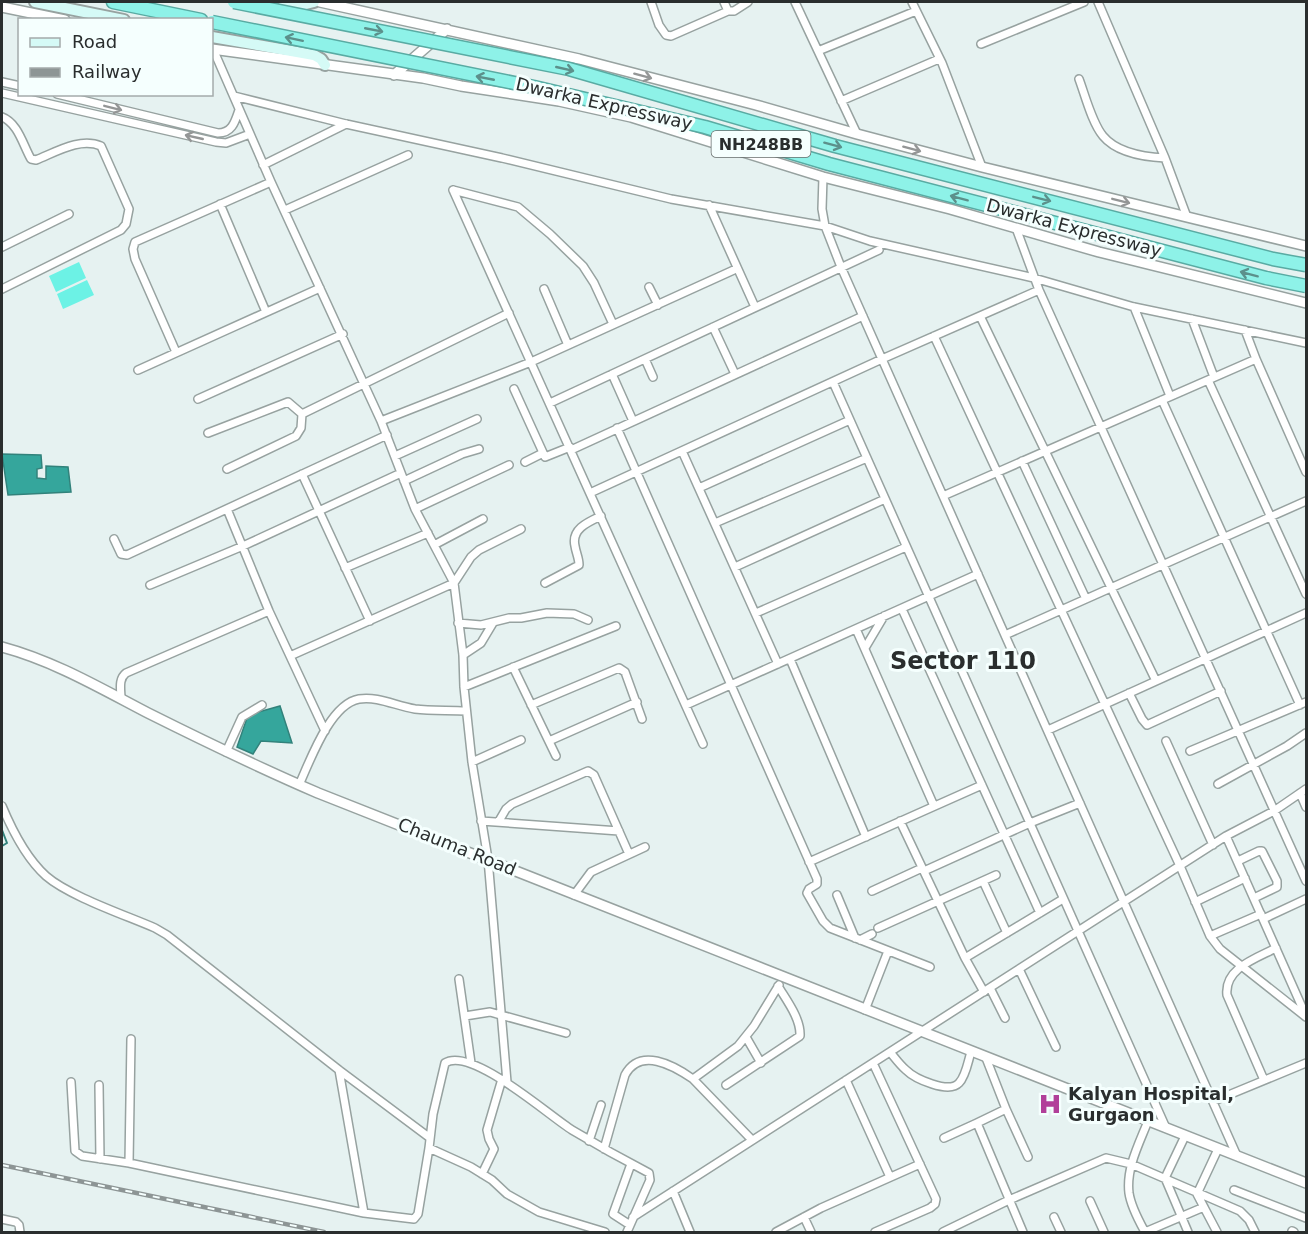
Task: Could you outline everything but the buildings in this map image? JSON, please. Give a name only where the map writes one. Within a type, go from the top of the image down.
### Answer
[{"type":"highway","points":[[113,2],[191,18]]},
{"type":"highway","name":"Dwarka Expressway","points":[[234,2],[569,69],[835,146],[1273,259],[1306,265]]},
{"type":"highway","name":"Dwarka Expressway","points":[[213,22],[534,87],[705,127],[829,164],[1266,278],[1306,286]]},
{"type":"main road","points":[[35,2],[114,18]]},
{"type":"main road","points":[[284,2],[302,5],[314,2]]},
{"type":"main road","points":[[213,37],[314,55],[326,65]]},
{"type":"street","points":[[320,2],[338,4],[579,59],[982,167],[1306,246]]},
{"type":"street","points":[[651,2],[662,31],[671,36],[728,11],[734,11],[748,2]]},
{"type":"street","points":[[724,2],[728,11]]},
{"type":"street","points":[[795,2],[857,134]]},
{"type":"street","points":[[912,2],[939,59],[982,167]]},
{"type":"street","points":[[981,44],[1084,2]]},
{"type":"street","points":[[1098,2],[1165,158],[1187,217]]},
{"type":"street","points":[[2,7],[55,18]]},
{"type":"street","points":[[818,51],[916,11]]},
{"type":"street","points":[[394,75],[447,29]]},
{"type":"street","points":[[213,49],[423,78],[559,101],[631,117],[822,177],[1099,252],[1306,303]]},
{"type":"street","points":[[213,51],[381,421],[415,509],[454,583],[472,762],[488,859],[503,1015],[504,1081],[487,1130],[494,1149],[482,1174]]},
{"type":"street","points":[[841,101],[939,59]]},
{"type":"street","points":[[1079,79],[1103,137],[1117,147],[1133,153],[1148,158],[1165,158]]},
{"type":"street","points":[[2,82],[18,86]]},
{"type":"street","points":[[2,93],[216,142],[236,141],[250,134]]},
{"type":"street","points":[[65,96],[218,133],[225,133],[231,129],[239,110]]},
{"type":"street","points":[[234,96],[671,200],[825,226],[870,241],[1034,278],[1134,307],[1306,343]]},
{"type":"street","points":[[2,117],[15,126],[31,159],[36,160],[79,143],[90,142],[101,146],[129,209],[126,224],[121,230],[2,289]]},
{"type":"street","points":[[263,165],[346,124]]},
{"type":"street","points":[[231,129],[236,141]]},
{"type":"street","points":[[285,210],[408,155]]},
{"type":"street","points":[[822,177],[822,209],[825,226],[841,267],[1237,1156]]},
{"type":"street","points":[[176,352],[135,259],[133,249],[135,242],[271,182]]},
{"type":"street","points":[[613,324],[594,283],[583,266],[518,207],[453,190],[703,744]]},
{"type":"street","points":[[220,204],[266,312]]},
{"type":"street","points":[[709,205],[755,307]]},
{"type":"street","points":[[2,247],[69,214]]},
{"type":"street","points":[[1016,228],[1039,290],[1306,881]]},
{"type":"street","points":[[550,403],[879,250]]},
{"type":"street","points":[[381,421],[531,362],[736,269]]},
{"type":"street","points":[[649,287],[658,305]]},
{"type":"street","points":[[138,370],[320,288]]},
{"type":"street","points":[[544,290],[568,345]]},
{"type":"street","points":[[590,493],[882,359],[1039,290]]},
{"type":"street","points":[[1134,307],[1170,396]]},
{"type":"street","points":[[302,414],[509,313]]},
{"type":"street","points":[[514,389],[545,457],[633,421],[862,316]]},
{"type":"street","points":[[980,316],[1156,681]]},
{"type":"street","points":[[1192,320],[1211,378],[1306,594]]},
{"type":"street","points":[[713,327],[735,374]]},
{"type":"street","points":[[1245,330],[1306,472]]},
{"type":"street","points":[[198,399],[342,334]]},
{"type":"street","points":[[934,336],[1180,866],[1210,936],[1220,950],[1306,1017]]},
{"type":"street","points":[[645,358],[653,377]]},
{"type":"street","points":[[943,496],[1256,359]]},
{"type":"street","points":[[612,374],[633,421]]},
{"type":"street","points":[[833,382],[1166,1128]]},
{"type":"street","points":[[1162,400],[1266,631],[1303,704],[1190,751]]},
{"type":"street","points":[[208,433],[288,402],[302,414]]},
{"type":"street","points":[[227,469],[296,436],[301,428],[302,414]]},
{"type":"street","points":[[395,456],[477,419]]},
{"type":"street","points":[[699,488],[850,420]]},
{"type":"street","points":[[617,428],[809,862],[817,882],[808,889],[807,893],[818,913],[830,928],[930,967]]},
{"type":"street","points":[[114,539],[121,554],[128,555],[387,435]]},
{"type":"street","points":[[150,585],[243,546],[319,510],[479,449]]},
{"type":"street","points":[[682,451],[778,664]]},
{"type":"street","points":[[525,462],[543,453]]},
{"type":"street","points":[[715,523],[867,458]]},
{"type":"street","points":[[1022,461],[1086,599]]},
{"type":"street","points":[[415,509],[509,465]]},
{"type":"street","points":[[302,474],[370,621]]},
{"type":"street","points":[[735,567],[885,499]]},
{"type":"street","points":[[1005,635],[1306,501]]},
{"type":"street","points":[[227,509],[269,611],[325,731]]},
{"type":"street","points":[[545,583],[579,565],[579,557],[574,546],[576,532],[581,526],[601,516]]},
{"type":"street","points":[[434,545],[483,519]]},
{"type":"street","points":[[290,656],[454,583],[471,557],[479,550],[521,529]]},
{"type":"street","points":[[345,568],[428,533]]},
{"type":"street","points":[[756,613],[906,547]]},
{"type":"street","points":[[686,705],[978,574]]},
{"type":"street","points":[[902,609],[1040,913]]},
{"type":"street","points":[[121,699],[120,680],[126,673],[269,611]]},
{"type":"street","points":[[458,623],[481,625],[509,618],[547,613],[574,614],[588,620]]},
{"type":"street","points":[[1048,730],[1306,613]]},
{"type":"street","points":[[865,648],[884,616]]},
{"type":"street","points":[[463,655],[481,643],[493,623]]},
{"type":"street","points":[[464,687],[616,626]]},
{"type":"street","points":[[856,629],[934,807]]},
{"type":"street","name":"Chauma Road","points":[[2,647],[31,654],[226,752],[299,785],[488,859],[780,982],[865,1010],[1306,1184]]},
{"type":"street","points":[[790,659],[866,837]]},
{"type":"street","points":[[513,667],[556,756]]},
{"type":"street","points":[[531,705],[619,668],[625,672],[642,719]]},
{"type":"street","points":[[1129,693],[1147,725],[1221,691]]},
{"type":"street","points":[[299,785],[325,731],[345,707],[358,699],[376,699],[414,709],[466,711]]},
{"type":"street","points":[[549,741],[637,702]]},
{"type":"street","points":[[226,752],[242,717],[262,705]]},
{"type":"street","points":[[1218,784],[1306,733]]},
{"type":"street","points":[[472,762],[521,740]]},
{"type":"street","points":[[1166,741],[1213,845]]},
{"type":"street","points":[[499,821],[512,804],[588,771],[594,774],[629,854]]},
{"type":"street","points":[[809,862],[982,785]]},
{"type":"street","points":[[633,1217],[1226,836],[1274,811],[1303,791],[1306,807]]},
{"type":"street","points":[[872,891],[1080,803]]},
{"type":"street","points":[[2,806],[25,850],[46,876],[68,890],[167,935],[430,1138]]},
{"type":"street","points":[[481,821],[619,831]]},
{"type":"street","points":[[900,822],[965,958],[1005,1018]]},
{"type":"street","points":[[1226,836],[1306,1017]]},
{"type":"street","points":[[574,895],[591,872],[645,847]]},
{"type":"street","points":[[1238,861],[1262,851],[1277,881],[1278,886],[1254,898]]},
{"type":"street","points":[[858,939],[996,875]]},
{"type":"street","points":[[1195,902],[1245,878]]},
{"type":"street","points":[[983,881],[1007,933]]},
{"type":"street","points":[[837,896],[858,939]]},
{"type":"street","points":[[965,958],[1064,899]]},
{"type":"street","points":[[1210,936],[1306,899]]},
{"type":"street","points":[[1264,1080],[1227,995],[1227,984],[1242,965],[1276,948]]},
{"type":"street","points":[[865,1010],[888,951]]},
{"type":"street","points":[[1019,969],[1056,1047]]},
{"type":"street","points":[[459,979],[471,1063]]},
{"type":"street","points":[[693,1079],[733,1051],[746,1037],[780,982]]},
{"type":"street","points":[[726,1085],[800,1036],[794,1014],[780,982]]},
{"type":"street","points":[[465,1016],[486,1011],[566,1033]]},
{"type":"street","points":[[746,1037],[761,1063]]},
{"type":"street","points":[[129,1162],[131,1039]]},
{"type":"street","points":[[890,1052],[916,1078],[943,1088],[951,1088],[958,1084],[971,1052]]},
{"type":"street","points":[[986,1058],[1028,1157]]},
{"type":"street","points":[[71,1083],[75,1151],[82,1156],[129,1162],[364,1213],[411,1220],[416,1218],[433,1114],[445,1063],[457,1059],[471,1063],[504,1081],[589,1141],[649,1173],[650,1180],[628,1229],[613,1214],[631,1164]]},
{"type":"street","points":[[603,1149],[625,1075],[629,1067],[644,1059],[665,1064],[682,1071],[693,1079],[752,1140]]},
{"type":"street","points":[[873,1063],[934,1193],[935,1204],[877,1232]]},
{"type":"street","points":[[1214,1101],[1306,1063]]},
{"type":"street","points":[[339,1070],[364,1213]]},
{"type":"street","points":[[846,1080],[890,1178]]},
{"type":"street","points":[[99,1085],[100,1159]]},
{"type":"street","points":[[589,1141],[601,1105]]},
{"type":"street","points":[[944,1138],[1006,1109]]},
{"type":"street","points":[[1148,1121],[1131,1164],[1129,1177],[1129,1194],[1145,1232],[1204,1207]]},
{"type":"street","points":[[977,1123],[1020,1232]]},
{"type":"street","points":[[1185,1136],[1165,1178],[1188,1233]]},
{"type":"street","points":[[429,1148],[482,1174],[507,1194],[539,1212],[600,1232]]},
{"type":"street","points":[[1197,1194],[1218,1149]]},
{"type":"street","points":[[942,1233],[1009,1200],[1106,1158],[1131,1164],[1246,1215],[1255,1233]]},
{"type":"street","points":[[776,1232],[920,1164]]},
{"type":"street","points":[[1234,1190],[1306,1218]]},
{"type":"street","points":[[673,1191],[690,1233]]},
{"type":"street","points":[[1197,1194],[1217,1233]]},
{"type":"street","points":[[1090,1201],[1104,1233]]},
{"type":"street","points":[[804,1217],[811,1233]]},
{"type":"street","points":[[1054,1217],[1061,1233]]},
{"type":"street","points":[[2,1219],[16,1222],[20,1233]]},
{"type":"shaded area","points":[[79,262],[86,278],[56,292],[49,276]]},
{"type":"shaded area","points":[[87,280],[94,295],[63,309],[57,294]]},
{"type":"shaded area","points":[[2,454],[41,455],[42,468],[37,469],[37,478],[46,479],[46,466],[68,467],[71,492],[8,495]]},
{"type":"shaded area","points":[[280,706],[292,743],[261,741],[253,754],[237,747],[248,715]]},
{"type":"waterway","points":[[2,830],[7,843],[2,846]]},
{"type":"railway","points":[[2,1165],[324,1232]]},
{"type":"place","name":"Kalyan Hospital, Gurgaon","points":[[1050,1104]]},
{"type":"district","name":"Sector 110","points":[[963,661]]}]
